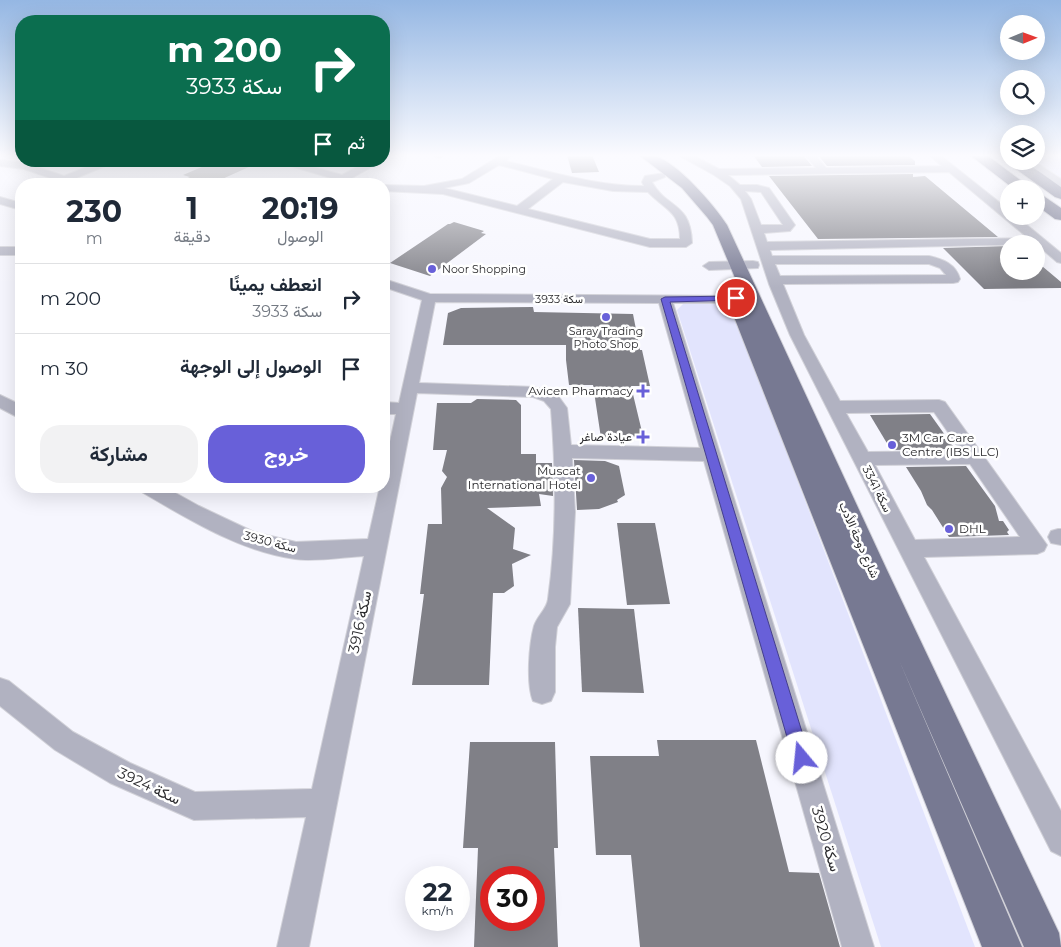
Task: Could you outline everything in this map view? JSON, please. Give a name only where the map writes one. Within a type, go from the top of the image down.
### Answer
[{"type":"highway","points":[[1045,204],[1061,215]]},
{"type":"main road","name":"شارع دوحة الأدب","points":[[701,199],[744,257],[829,473],[1045,947]]},
{"type":"main road","name":"شارع دوحة الأدب","points":[[744,257],[736,298],[1002,947]]},
{"type":"street","points":[[477,199],[650,242],[686,242],[684,221],[667,199]]},
{"type":"street","points":[[519,210],[533,199]]},
{"type":"street","name":"سكة 3341","points":[[746,199],[744,257],[775,280],[797,335],[1061,841]]},
{"type":"street","points":[[744,257],[790,225],[772,199]]},
{"type":"street","points":[[989,199],[1000,209]]},
{"type":"street","points":[[0,200],[15,205]]},
{"type":"street","points":[[1020,225],[1032,235]]},
{"type":"street","points":[[744,257],[1000,243]]},
{"type":"street","points":[[1045,246],[1061,259]]},
{"type":"street","points":[[0,252],[15,251]]},
{"type":"street","points":[[744,257],[929,260],[944,266],[952,273],[953,279],[775,280]]},
{"type":"street","name":"سكة 3933","points":[[390,285],[429,298],[736,298]]},
{"type":"street","name":"سكة 3916","points":[[390,462],[400,401],[429,298]]},
{"type":"street","name":"سكة 3920","points":[[665,299],[858,947]]},
{"type":"street","points":[[400,401],[534,392],[550,397],[559,408],[563,451],[565,512],[559,604],[546,625],[543,647],[542,692]]},
{"type":"street","points":[[0,400],[15,409]]},
{"type":"street","points":[[834,407],[939,406],[1037,545],[908,549]]},
{"type":"street","points":[[563,451],[712,455]]},
{"type":"street","points":[[861,459],[974,457]]},
{"type":"street","name":"سكة 3930","points":[[159,493],[192,512],[250,539],[296,551],[376,547]]},
{"type":"street","name":"سكة 3916","points":[[293,947],[376,547],[385,493]]},
{"type":"street","name":"سكة 3924","points":[[0,690],[64,741],[120,773],[194,806],[284,805],[322,802]]},
{"type":"shaded area","points":[[684,303],[724,303],[731,306],[975,947],[881,947],[677,310]]},
{"type":"building","points":[[787,199],[953,199],[998,237],[818,239]]},
{"type":"building","points":[[454,222],[484,231],[481,233],[486,234],[430,276],[390,263],[448,224]]},
{"type":"building","points":[[1000,246],[1000,280],[1045,280],[1045,269],[1061,282],[1061,288],[984,289],[943,248]]},
{"type":"building","points":[[533,307],[534,312],[633,314],[650,386],[631,386],[643,436],[601,438],[593,385],[569,385],[566,345],[443,345],[448,313],[461,308]]},
{"type":"building","points":[[477,399],[516,400],[521,405],[521,454],[536,454],[536,463],[552,463],[553,496],[539,494],[541,506],[487,508],[515,528],[513,549],[531,555],[512,564],[514,586],[504,593],[493,593],[489,685],[412,685],[424,594],[420,594],[428,524],[442,524],[441,488],[447,477],[442,471],[447,450],[433,450],[437,403],[471,403]]},
{"type":"building","points":[[930,414],[955,449],[891,450],[870,415]]},
{"type":"building","points":[[574,460],[605,461],[619,466],[625,495],[617,500],[618,502],[599,509],[577,510]]},
{"type":"building","points":[[966,466],[995,506],[999,521],[1003,521],[1009,530],[1007,532],[1009,535],[949,537],[927,505],[921,491],[906,467]]},
{"type":"building","points":[[617,523],[655,523],[670,604],[627,605]]},
{"type":"building","points":[[578,608],[634,609],[644,693],[582,692]]},
{"type":"building","points":[[657,740],[756,740],[789,872],[819,873],[840,947],[640,947],[631,855],[596,855],[590,756],[659,756]]},
{"type":"building","points":[[470,742],[555,742],[558,848],[554,848],[558,947],[474,947],[478,848],[463,848]]},
{"type":"place","name":"Noor Shopping","points":[[432,269]]},
{"type":"place","name":"Saray Trading Photo Shop","points":[[606,317]]},
{"type":"place","name":"Avicen Pharmacy","points":[[643,391]]},
{"type":"place","name":"عيادة صاغر","points":[[643,437]]},
{"type":"place","name":"3M Car Care Centre (IBS LLC)","points":[[892,445]]},
{"type":"place","name":"Muscat International Hotel","points":[[591,478]]},
{"type":"place","name":"DHL","points":[[949,529]]},
{"type":"route","points":[[736,298],[665,299],[802,758]]}]
